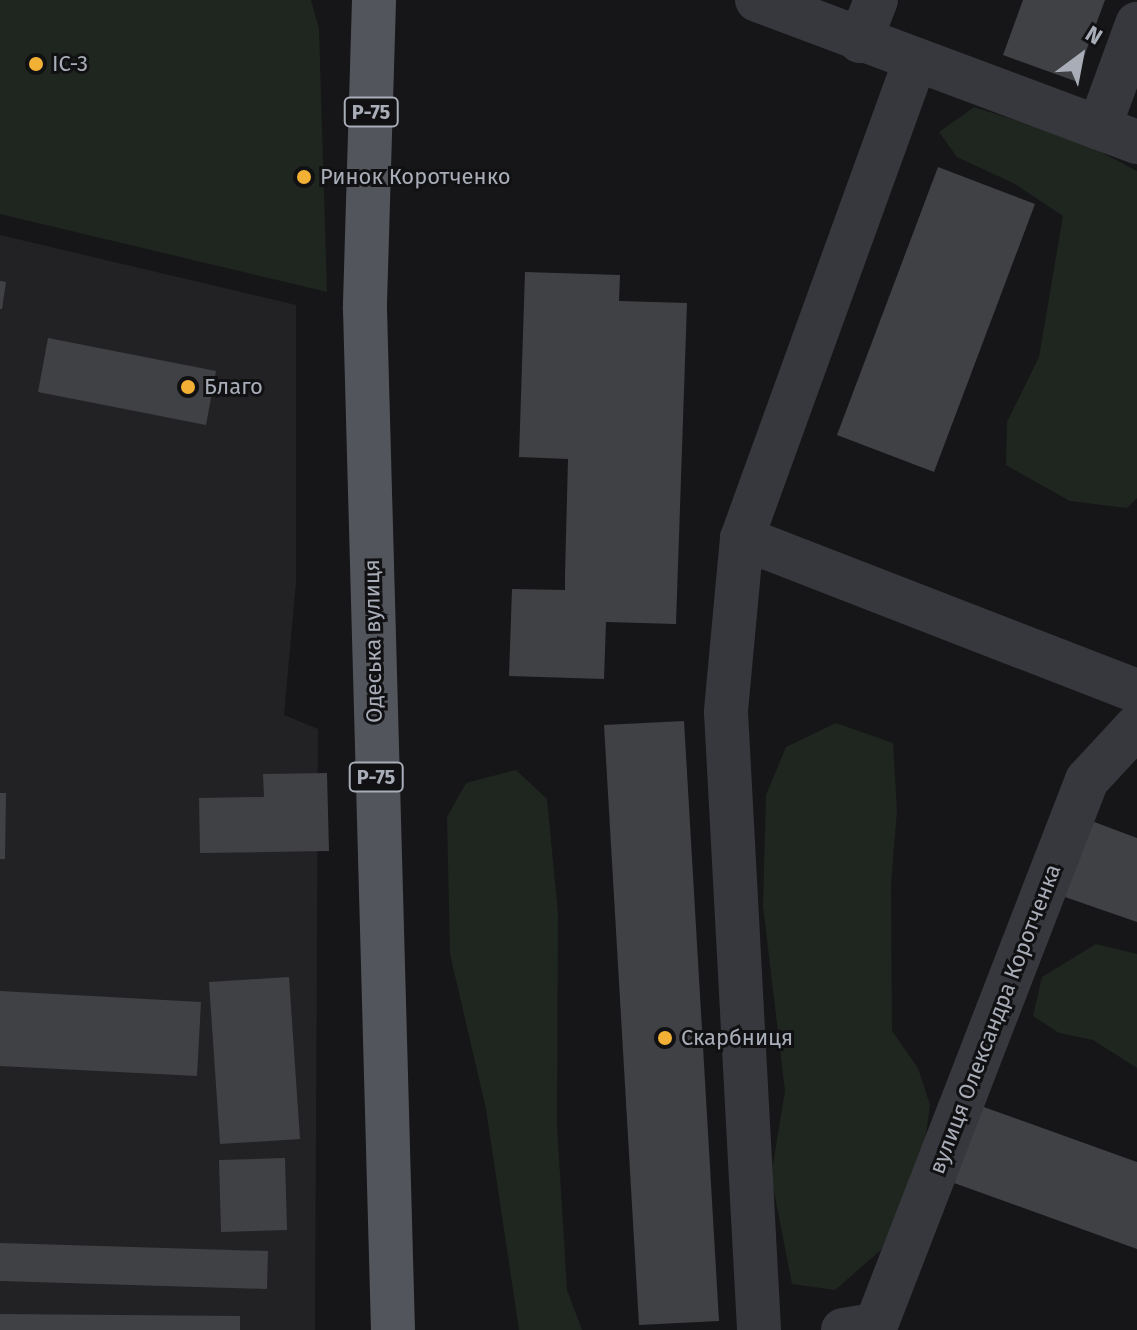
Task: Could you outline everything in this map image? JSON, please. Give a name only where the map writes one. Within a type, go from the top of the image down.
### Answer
[{"type":"main road","name":"Одеська вулиця","points":[[374,0],[365,309],[393,1330]]},
{"type":"lane","points":[[757,0],[1118,135],[1137,24]]},
{"type":"lane","points":[[860,41],[876,0]]},
{"type":"lane","points":[[759,1330],[726,712],[742,538],[915,61]]},
{"type":"lane","points":[[742,538],[1137,691]]},
{"type":"lane","name":"вулиця Олександра Коротченка","points":[[860,1328],[1087,780],[1137,726]]},
{"type":"shaded area","points":[[0,0],[311,0],[319,29],[327,292],[0,214]]},
{"type":"shaded area","points":[[974,107],[1080,141],[1137,171],[1137,498],[1127,508],[1070,501],[1006,465],[1007,422],[1039,357],[1063,216],[1015,184],[957,157],[939,132]]},
{"type":"shaded area","points":[[0,235],[296,305],[296,582],[284,715],[318,729],[315,1330],[0,1330]]},
{"type":"shaded area","points":[[836,723],[893,743],[897,810],[891,884],[892,1031],[918,1068],[930,1105],[923,1156],[882,1249],[835,1290],[792,1284],[771,1176],[785,1091],[763,906],[766,795],[786,747]]},
{"type":"shaded area","points":[[516,770],[547,799],[558,913],[557,1125],[567,1290],[582,1330],[519,1330],[486,1109],[450,954],[447,817],[466,783]]},
{"type":"shaded area","points":[[1096,944],[1137,954],[1137,1068],[1093,1040],[1059,1033],[1033,1016],[1042,977]]},
{"type":"building","points":[[1023,0],[1105,0],[1075,81],[1003,55]]},
{"type":"building","points":[[938,167],[1035,204],[934,472],[837,435]]},
{"type":"building","points":[[525,272],[620,275],[619,301],[687,303],[676,624],[606,622],[604,679],[509,676],[512,589],[565,590],[568,459],[519,457]]},
{"type":"building","points":[[0,281],[6,282],[2,309],[0,309]]},
{"type":"building","points":[[48,338],[216,371],[206,425],[38,392]]},
{"type":"building","points":[[684,721],[719,1321],[639,1325],[604,725]]},
{"type":"building","points":[[327,773],[329,851],[200,853],[199,798],[264,797],[263,774]]},
{"type":"building","points":[[0,793],[6,793],[5,859],[0,859]]},
{"type":"building","points":[[1089,820],[1137,838],[1137,922],[1062,896]]},
{"type":"building","points":[[289,977],[300,1139],[220,1144],[209,982]]},
{"type":"building","points":[[0,991],[201,1002],[197,1076],[0,1066]]},
{"type":"building","points":[[981,1106],[1137,1162],[1137,1249],[954,1183]]},
{"type":"building","points":[[285,1158],[287,1230],[221,1232],[219,1160]]},
{"type":"building","points":[[0,1243],[268,1251],[267,1289],[0,1281]]},
{"type":"building","points":[[0,1314],[240,1316],[240,1330],[0,1330]]},
{"type":"place","name":"ІС-3","points":[[36,64]]},
{"type":"place","name":"Ринок Коротченко","points":[[304,177]]},
{"type":"place","name":"Благо","points":[[188,387]]},
{"type":"place","name":"Скарбниця","points":[[665,1038]]}]
